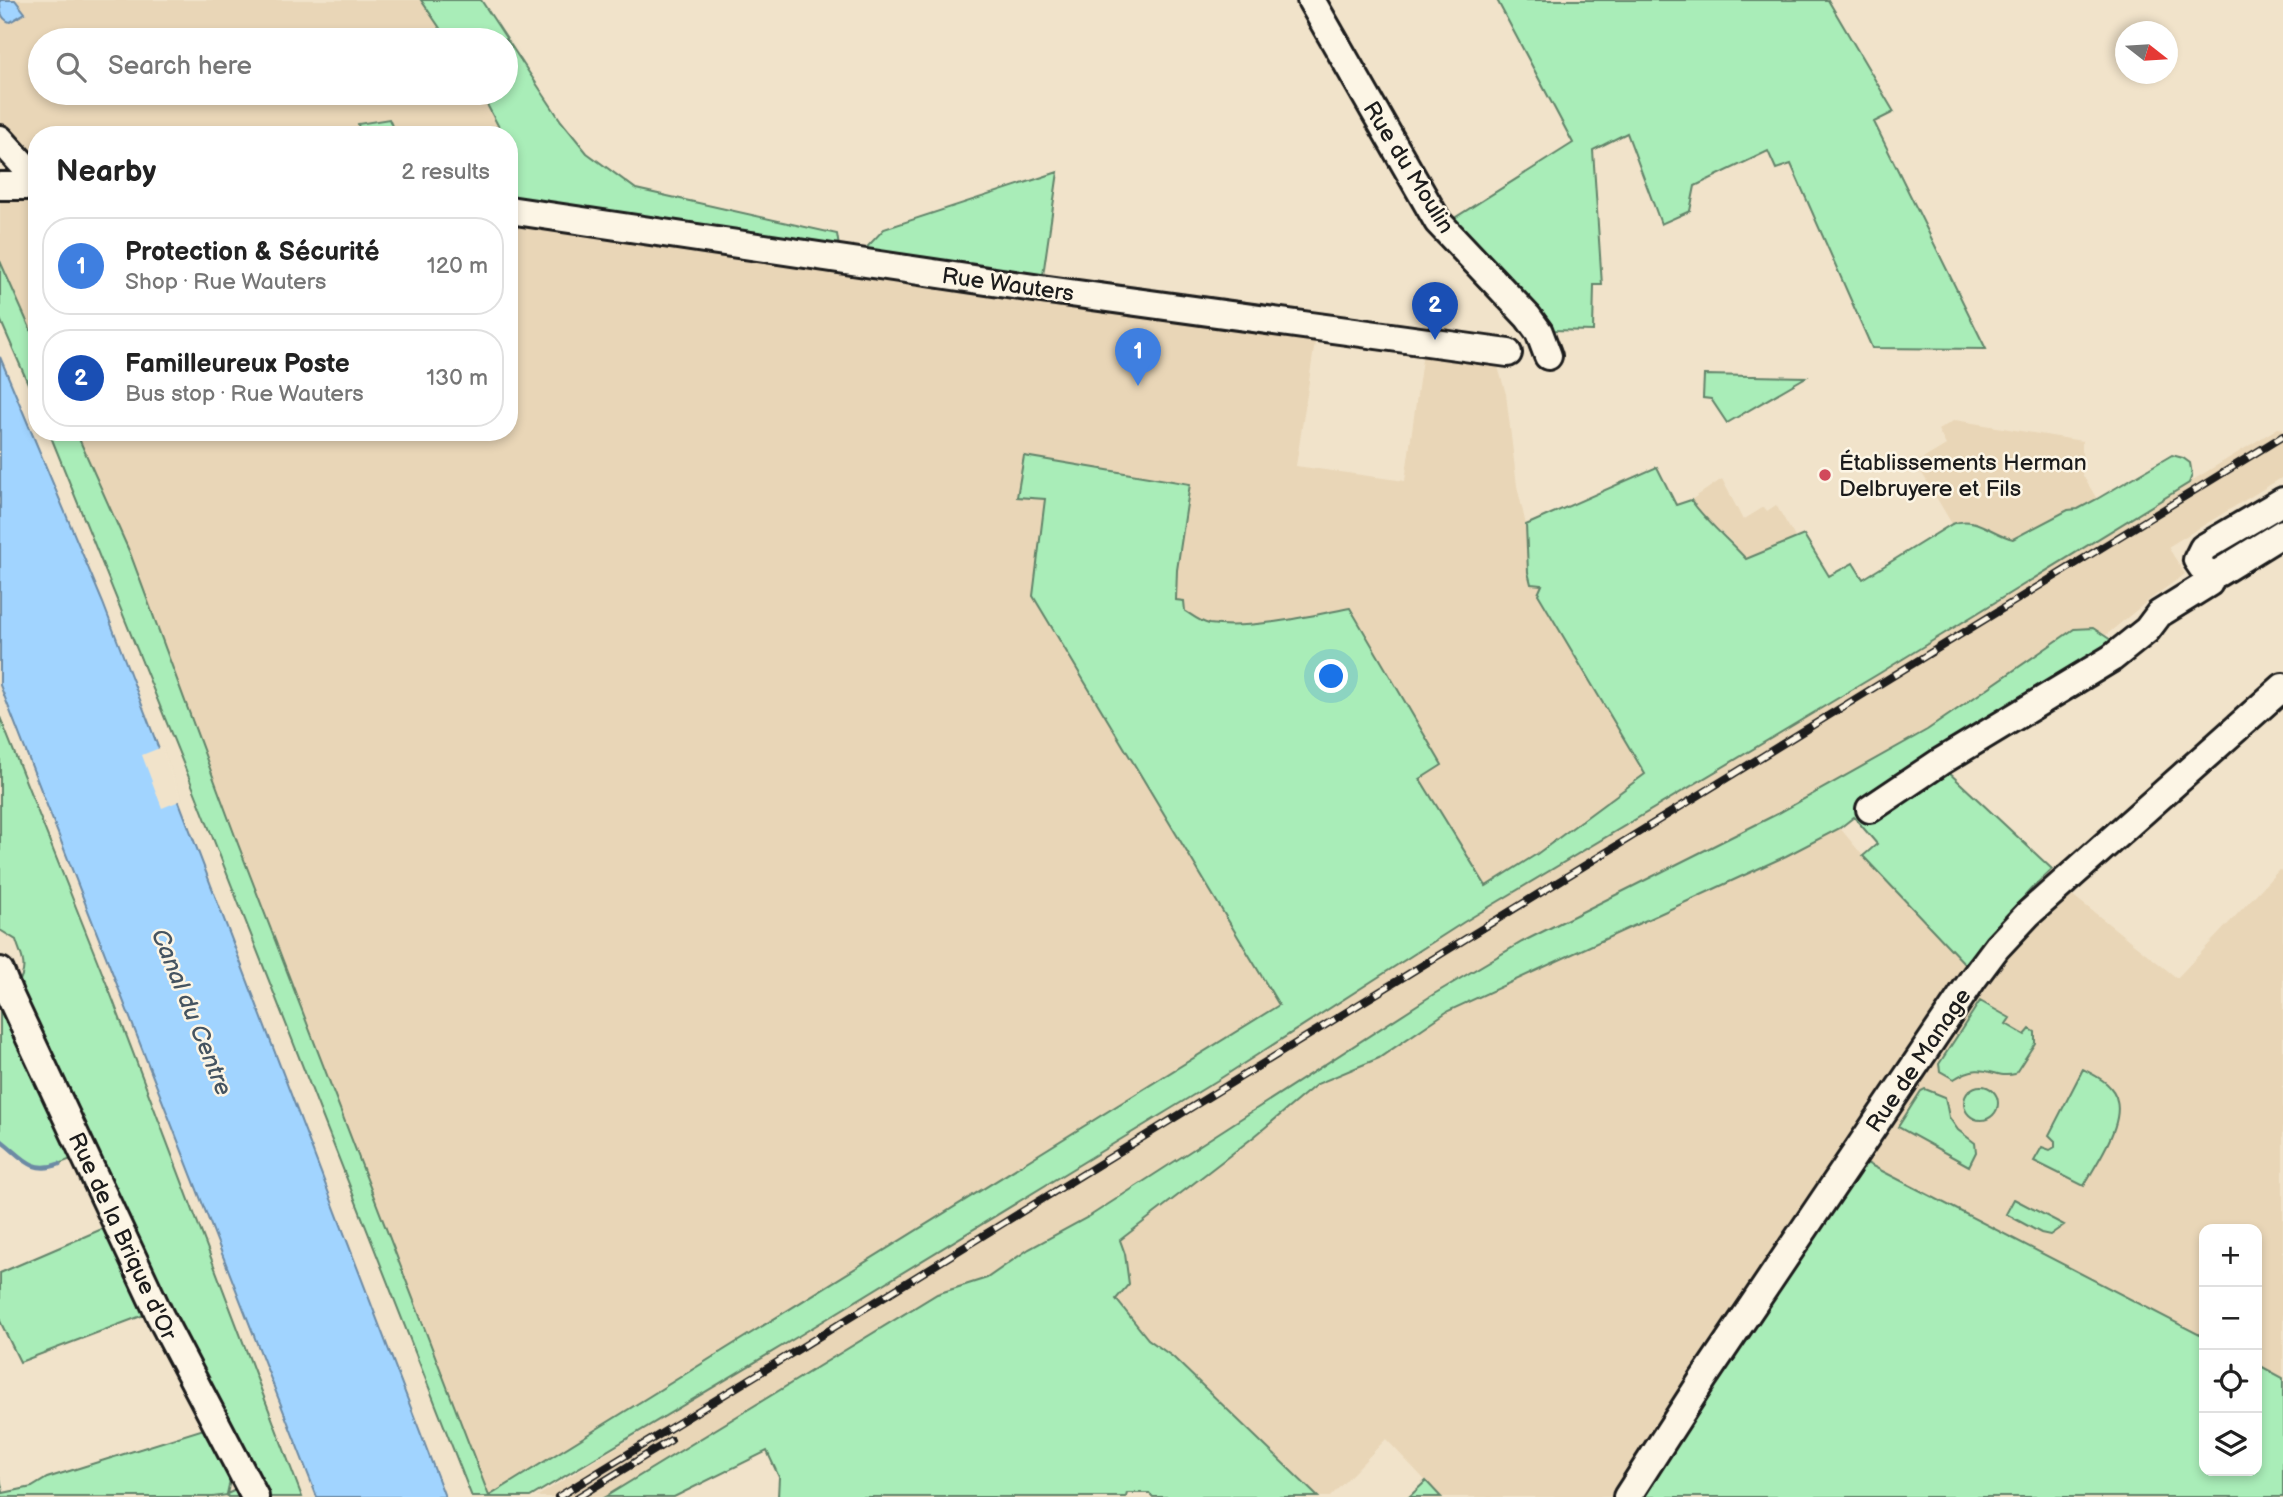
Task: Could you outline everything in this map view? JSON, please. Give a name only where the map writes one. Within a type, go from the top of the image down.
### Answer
[{"type":"street","name":"Rue du Moulin","points":[[1311,0],[1438,222],[1528,317],[1539,332],[1548,356]]},
{"type":"street","points":[[0,139],[28,170]]},
{"type":"street","points":[[0,186],[28,186]]},
{"type":"street","name":"Rue Wauters","points":[[518,211],[1041,289],[1508,353]]},
{"type":"street","points":[[2283,501],[2203,548],[2197,560],[2206,573],[2218,572],[2283,533]]},
{"type":"street","points":[[1870,809],[1940,762],[2112,658],[2147,630],[2159,614],[2209,583]]},
{"type":"street","name":"Rue de Manage","points":[[1628,1497],[1718,1356],[1965,990],[1997,947],[2038,905],[2283,687]]},
{"type":"street","name":"Rue de la Brique d'Or","points":[[0,971],[160,1316],[255,1497]]},
{"type":"shaded area","points":[[0,0],[421,0],[440,28],[28,28],[28,105],[487,105],[498,126],[28,126],[28,170],[0,139]]},
{"type":"shaded area","points":[[0,186],[28,186],[28,324],[0,261]]},
{"type":"shaded area","points":[[518,211],[1312,325],[1310,341],[1315,342],[1296,466],[1405,481],[1423,352],[1493,363],[1498,367],[1506,394],[1517,486],[1526,525],[1528,572],[1542,585],[1538,595],[1663,804],[2278,428],[2283,429],[2283,477],[2168,547],[2185,574],[2106,635],[2093,628],[2074,629],[1927,730],[1777,814],[1522,942],[1434,994],[1090,1216],[1029,1249],[987,1279],[936,1294],[605,1497],[536,1497],[719,1384],[530,1497],[489,1497],[238,844],[130,553],[80,441],[518,441]]},
{"type":"shaded area","points":[[1955,420],[2082,441],[2082,474],[2097,499],[2078,509],[2067,510],[2013,539],[1998,535],[1979,523],[1963,520],[1952,524],[1916,463],[1946,445],[1938,430]]},
{"type":"shaded area","points":[[1722,479],[1743,520],[1764,507],[1767,511],[1776,505],[1796,539],[1746,559],[1731,541],[1701,514],[1691,500]]},
{"type":"shaded area","points":[[1840,828],[1863,856],[1976,974],[2038,906],[2049,916],[2071,894],[2177,978],[2279,870],[2283,871],[2283,1378],[2262,1367],[2262,1224],[2199,1224],[2199,1334],[1854,1156],[1627,1497],[1441,1497],[1386,1439],[1330,1497],[1318,1497],[1173,1357],[1148,1339],[1116,1298],[1129,1284],[1120,1240],[1255,1136],[1317,1084],[1379,1058],[1448,1011],[1786,856]]},
{"type":"green space","points":[[421,0],[481,0],[500,28],[440,28]]},
{"type":"green space","points":[[1497,0],[1828,0],[1894,112],[1874,122],[1986,349],[1872,348],[1791,164],[1776,169],[1768,151],[1695,186],[1690,211],[1661,224],[1627,133],[1593,150],[1602,285],[1594,285],[1593,331],[1551,330],[1535,304],[1453,219],[1573,143]]},
{"type":"green space","points":[[518,56],[561,121],[587,153],[636,189],[837,234],[841,259],[518,211],[518,126],[498,126],[487,105],[518,105]]},
{"type":"green space","points":[[389,119],[392,126],[358,126]]},
{"type":"green space","points":[[1058,172],[1041,289],[854,261],[884,229]]},
{"type":"green space","points":[[0,261],[28,324],[28,383],[0,319]]},
{"type":"green space","points":[[1704,375],[1806,377],[1727,423],[1711,399],[1703,398]]},
{"type":"green space","points":[[53,441],[80,441],[130,553],[238,844],[489,1496],[1279,1005],[1033,596],[1045,499],[1017,497],[1024,456],[1190,484],[1177,570],[1176,600],[1184,601],[1185,611],[1203,622],[1225,625],[1261,624],[1350,608],[1442,765],[1420,779],[1486,886],[1537,854],[1645,774],[1538,594],[1542,585],[1531,584],[1526,525],[1657,467],[1676,505],[1691,500],[1746,559],[1804,535],[1829,576],[1853,563],[1863,579],[1952,524],[1976,523],[2013,539],[2068,510],[2078,509],[2097,499],[2172,455],[2190,463],[2192,475],[2189,483],[1880,673],[1464,922],[1218,1080],[530,1497],[472,1497],[196,795]]},
{"type":"green space","points":[[2093,628],[2114,642],[1945,769],[2052,869],[1965,964],[1863,856],[1877,844],[1854,817],[1840,828],[1786,856],[1448,1011],[1379,1058],[1317,1084],[1255,1136],[1120,1240],[1129,1284],[1116,1299],[1148,1339],[1173,1357],[1318,1497],[1153,1497],[1149,1493],[1127,1493],[1126,1497],[778,1497],[779,1477],[767,1451],[674,1497],[605,1497],[937,1294],[987,1278],[1029,1249],[1090,1216],[1434,994],[1522,942],[1777,814],[1927,730],[2074,629]]},
{"type":"green space","points":[[0,717],[111,995],[302,1497],[255,1497],[231,1476],[227,1494],[240,1488],[253,1497],[0,1497],[0,1478],[3,1493],[32,1487],[47,1478],[217,1425],[157,1310],[20,1362],[0,1321],[0,1273],[116,1223],[84,1154],[54,1165],[38,1167],[0,1140],[0,1000],[10,994],[18,984],[23,968],[16,940],[0,930]]},
{"type":"green space","points":[[1980,1001],[2010,1018],[2006,1024],[2025,1035],[2030,1029],[2035,1032],[2035,1043],[2015,1074],[1981,1070],[1965,1073],[1954,1079],[1940,1071],[1939,1064]]},
{"type":"green space","points":[[2083,1069],[2110,1087],[2118,1110],[2111,1137],[2084,1186],[2034,1161],[2042,1147],[2050,1150],[2055,1147],[2055,1141],[2049,1135]]},
{"type":"green space","points":[[1981,1086],[1993,1091],[1998,1103],[1993,1115],[1981,1120],[1969,1115],[1964,1103],[1969,1091]]},
{"type":"green space","points":[[1925,1089],[1945,1097],[1949,1117],[1958,1130],[1975,1143],[1976,1152],[1969,1166],[1898,1127],[1921,1091]]},
{"type":"green space","points":[[1853,1156],[2199,1334],[2199,1476],[2262,1476],[2262,1367],[2283,1378],[2283,1497],[1627,1497]]},
{"type":"green space","points":[[2014,1199],[2064,1225],[2050,1235],[2041,1233],[2006,1214]]},
{"type":"green space","points":[[1426,1481],[1441,1497],[1409,1497]]},
{"type":"water","points":[[0,0],[15,0],[25,13],[10,22],[7,21],[1,13]]},
{"type":"water","name":"Canal du Centre","points":[[0,357],[28,424],[28,441],[35,441],[103,603],[445,1497],[317,1497],[0,685]]},
{"type":"pier","points":[[162,747],[182,800],[162,808],[142,755]]},
{"type":"waterway","points":[[0,1140],[34,1165],[49,1167],[59,1164]]},
{"type":"railway","points":[[558,1497],[2283,436]]},
{"type":"railway","points":[[578,1497],[671,1440]]},
{"type":"place","name":"Familleureux Poste","points":[[1435,340]]},
{"type":"place","name":"Protection & Sécurité","points":[[1138,386]]},
{"type":"place","name":"Établissements Herman Delbruyere et Fils","points":[[1825,475]]}]
